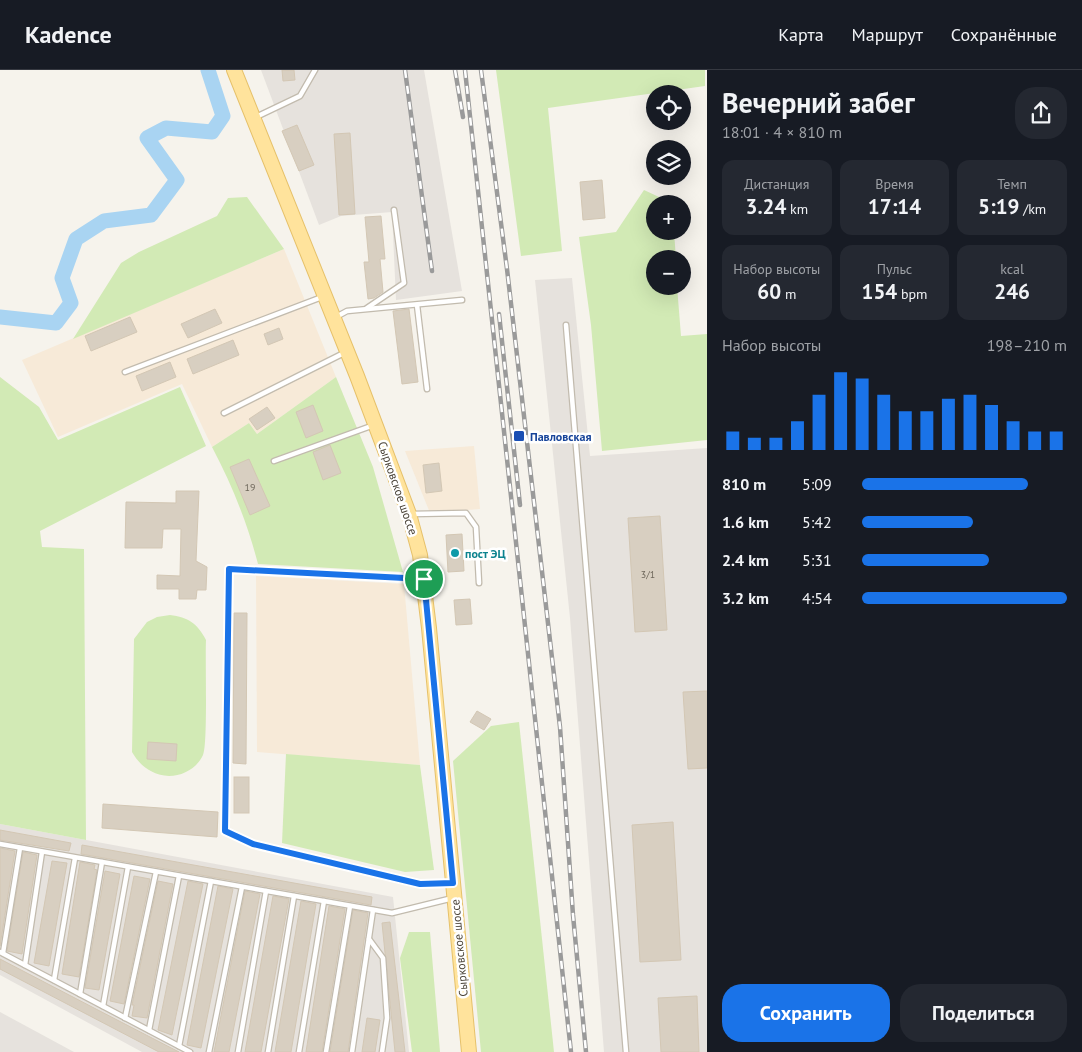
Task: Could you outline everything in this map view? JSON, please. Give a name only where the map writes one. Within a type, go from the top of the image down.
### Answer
[{"type":"main road","name":"Сырковское шоссе","points":[[234,70],[334,318],[410,514],[424,579],[469,1052]]},
{"type":"lane","points":[[253,118],[300,96],[315,70]]},
{"type":"lane","points":[[367,309],[404,283],[394,210]]},
{"type":"lane","points":[[125,372],[325,296]]},
{"type":"lane","points":[[334,318],[347,310],[462,300]]},
{"type":"lane","points":[[417,305],[427,389]]},
{"type":"lane","points":[[566,325],[626,1052]]},
{"type":"lane","points":[[224,413],[347,352]]},
{"type":"lane","points":[[274,461],[376,425]]},
{"type":"lane","points":[[410,514],[466,513],[476,527],[479,583]]},
{"type":"lane","points":[[424,579],[229,569],[225,831],[253,844],[420,884],[454,890]]},
{"type":"lane","points":[[0,844],[392,913],[454,890]]},
{"type":"lane","points":[[20,848],[1,952],[190,1052]]},
{"type":"lane","points":[[25,965],[42,852]]},
{"type":"lane","points":[[54,980],[75,858]]},
{"type":"lane","points":[[80,994],[102,862]]},
{"type":"lane","points":[[103,1006],[128,867]]},
{"type":"lane","points":[[125,1018],[156,872]]},
{"type":"lane","points":[[148,1030],[179,876]]},
{"type":"lane","points":[[179,1046],[210,882]]},
{"type":"lane","points":[[209,1052],[242,887]]},
{"type":"lane","points":[[238,1052],[266,891]]},
{"type":"lane","points":[[268,1052],[294,896]]},
{"type":"lane","points":[[299,1052],[324,901]]},
{"type":"lane","points":[[326,1052],[350,906]]},
{"type":"lane","points":[[352,1052],[373,910]]},
{"type":"lane","points":[[369,939],[383,958],[387,1018],[382,1052]]},
{"type":"shaded area","points":[[261,70],[424,70],[462,291],[396,300],[392,212],[341,216],[319,225]]},
{"type":"shaded area","points":[[284,249],[336,377],[257,434],[249,423],[212,447],[182,384],[58,437],[22,360]]},
{"type":"shaded area","points":[[572,278],[590,456],[707,448],[707,1052],[604,1052],[570,618],[535,280]]},
{"type":"shaded area","points":[[474,446],[480,509],[430,513],[405,451]]},
{"type":"shaded area","points":[[256,576],[404,584],[420,765],[257,752]]},
{"type":"shaded area","points":[[0,824],[393,897],[409,1052],[142,1052],[0,975]]},
{"type":"shaded area","points":[[0,1012],[74,1052],[0,1052]]},
{"type":"green space","points":[[496,70],[705,70],[705,86],[691,88],[691,85],[646,85],[646,94],[548,108],[562,251],[521,256]]},
{"type":"green space","points":[[644,190],[655,195],[646,195],[646,240],[675,240],[675,250],[646,250],[646,295],[678,295],[681,336],[707,334],[707,440],[602,451],[591,325],[579,237],[616,232]]},
{"type":"green space","points":[[247,197],[284,249],[73,339],[121,263],[139,252],[217,216],[228,198]]},
{"type":"green space","points":[[0,377],[39,407],[58,440],[180,387],[206,446],[40,531],[42,547],[84,549],[86,840],[0,824]]},
{"type":"green space","points":[[336,377],[373,467],[403,572],[258,564],[238,504],[212,447],[249,423],[257,434]]},
{"type":"green space","points":[[170,615],[192,622],[206,640],[206,700],[205,748],[203,755],[197,764],[189,770],[179,775],[169,776],[157,774],[147,769],[132,752],[134,639],[147,622],[157,617]]},
{"type":"green space","points":[[519,722],[554,1052],[481,1052],[453,761],[491,726]]},
{"type":"green space","points":[[286,754],[420,765],[434,870],[405,872],[282,843]]},
{"type":"green space","points":[[409,932],[430,932],[440,1052],[412,1052],[400,958]]},
{"type":"building","points":[[282,70],[294,70],[295,80],[283,81]]},
{"type":"building","points":[[297,125],[314,165],[299,171],[282,131]]},
{"type":"building","points":[[350,133],[355,214],[339,215],[334,134]]},
{"type":"building","points":[[602,180],[605,218],[583,220],[580,182]]},
{"type":"building","points":[[381,216],[385,259],[380,259],[383,292],[374,298],[368,299],[364,262],[369,262],[365,217]]},
{"type":"building","points":[[215,309],[222,323],[188,338],[181,324]]},
{"type":"building","points":[[409,309],[418,382],[402,384],[393,311]]},
{"type":"building","points":[[130,317],[137,332],[91,351],[85,336]]},
{"type":"building","points":[[279,328],[283,339],[268,345],[264,334]]},
{"type":"building","points":[[233,340],[239,355],[193,374],[187,359]]},
{"type":"building","points":[[170,362],[176,377],[142,391],[136,376]]},
{"type":"building","points":[[313,405],[323,431],[306,438],[296,412]]},
{"type":"building","points":[[267,407],[275,418],[257,430],[249,419]]},
{"type":"building","points":[[330,445],[341,473],[323,480],[313,452]]},
{"type":"building","points":[[249,459],[270,506],[250,515],[230,467]]},
{"type":"building","points":[[439,463],[442,491],[426,493],[423,465]]},
{"type":"building","points":[[176,491],[199,491],[196,561],[207,567],[206,590],[197,590],[196,599],[179,599],[179,589],[157,589],[157,575],[180,576],[181,529],[163,529],[162,548],[125,548],[126,502],[176,503]]},
{"type":"building","points":[[660,516],[667,630],[635,632],[628,518]]},
{"type":"building","name":"пост ЭЦ","points":[[462,534],[464,571],[448,572],[446,535]]},
{"type":"building","points":[[470,599],[472,624],[456,625],[454,600]]},
{"type":"building","points":[[234,613],[247,613],[246,764],[233,763]]},
{"type":"building","points":[[707,691],[707,768],[688,769],[683,692]]},
{"type":"building","points":[[477,711],[491,719],[484,730],[470,722]]},
{"type":"building","points":[[148,742],[177,744],[176,761],[147,759]]},
{"type":"building","points":[[234,777],[249,777],[249,813],[234,813]]},
{"type":"building","points":[[103,804],[218,812],[217,837],[102,828]]},
{"type":"building","points":[[673,822],[681,960],[640,962],[632,825]]},
{"type":"building","points":[[0,830],[71,843],[69,851],[0,840]]},
{"type":"building","points":[[82,845],[372,897],[371,905],[81,854]]},
{"type":"building","points":[[0,848],[15,851],[0,946]]},
{"type":"building","points":[[23,852],[37,855],[22,954],[7,951]]},
{"type":"building","points":[[52,861],[67,863],[49,966],[34,963]]},
{"type":"building","points":[[80,862],[95,865],[94,869],[97,870],[79,977],[62,974]]},
{"type":"building","points":[[105,871],[120,874],[99,990],[85,988]]},
{"type":"building","points":[[134,876],[150,879],[124,1004],[110,1001]]},
{"type":"building","points":[[158,881],[173,884],[147,1018],[132,1016],[134,1005],[132,1005]]},
{"type":"building","points":[[188,881],[203,884],[172,1035],[158,1030]]},
{"type":"building","points":[[218,886],[233,889],[201,1048],[187,1045]]},
{"type":"building","points":[[245,891],[260,894],[229,1052],[214,1052]]},
{"type":"building","points":[[273,896],[289,899],[261,1052],[245,1052]]},
{"type":"building","points":[[301,901],[316,904],[291,1052],[275,1052]]},
{"type":"building","points":[[329,906],[345,909],[322,1052],[306,1052]]},
{"type":"building","points":[[353,910],[368,913],[348,1052],[330,1052]]},
{"type":"building","points":[[390,922],[405,1052],[395,1052],[382,923]]},
{"type":"building","points":[[0,959],[179,1052],[159,1052],[0,969]]},
{"type":"building","points":[[697,996],[699,1052],[661,1052],[658,998]]},
{"type":"building","points":[[367,1018],[380,1020],[375,1052],[362,1052]]},
{"type":"waterway","points":[[0,317],[56,323],[71,303],[62,278],[76,239],[104,221],[151,215],[177,180],[147,138],[166,128],[212,132],[223,116],[208,70]]},
{"type":"railway","points":[[405,70],[432,271]]},
{"type":"railway","points":[[455,70],[463,117]]},
{"type":"railway","points":[[465,70],[571,1052]]},
{"type":"railway","points":[[481,70],[507,269],[560,727],[573,915],[586,1052]]},
{"type":"railway","points":[[499,314],[520,505]]},
{"type":"place","name":"Павловская","points":[[519,436]]},
{"type":"place","name":"пост ЭЦ","points":[[455,553]]},
{"type":"route","points":[[229,569],[424,579],[453,883],[420,884],[253,844],[225,831],[229,569]]}]
